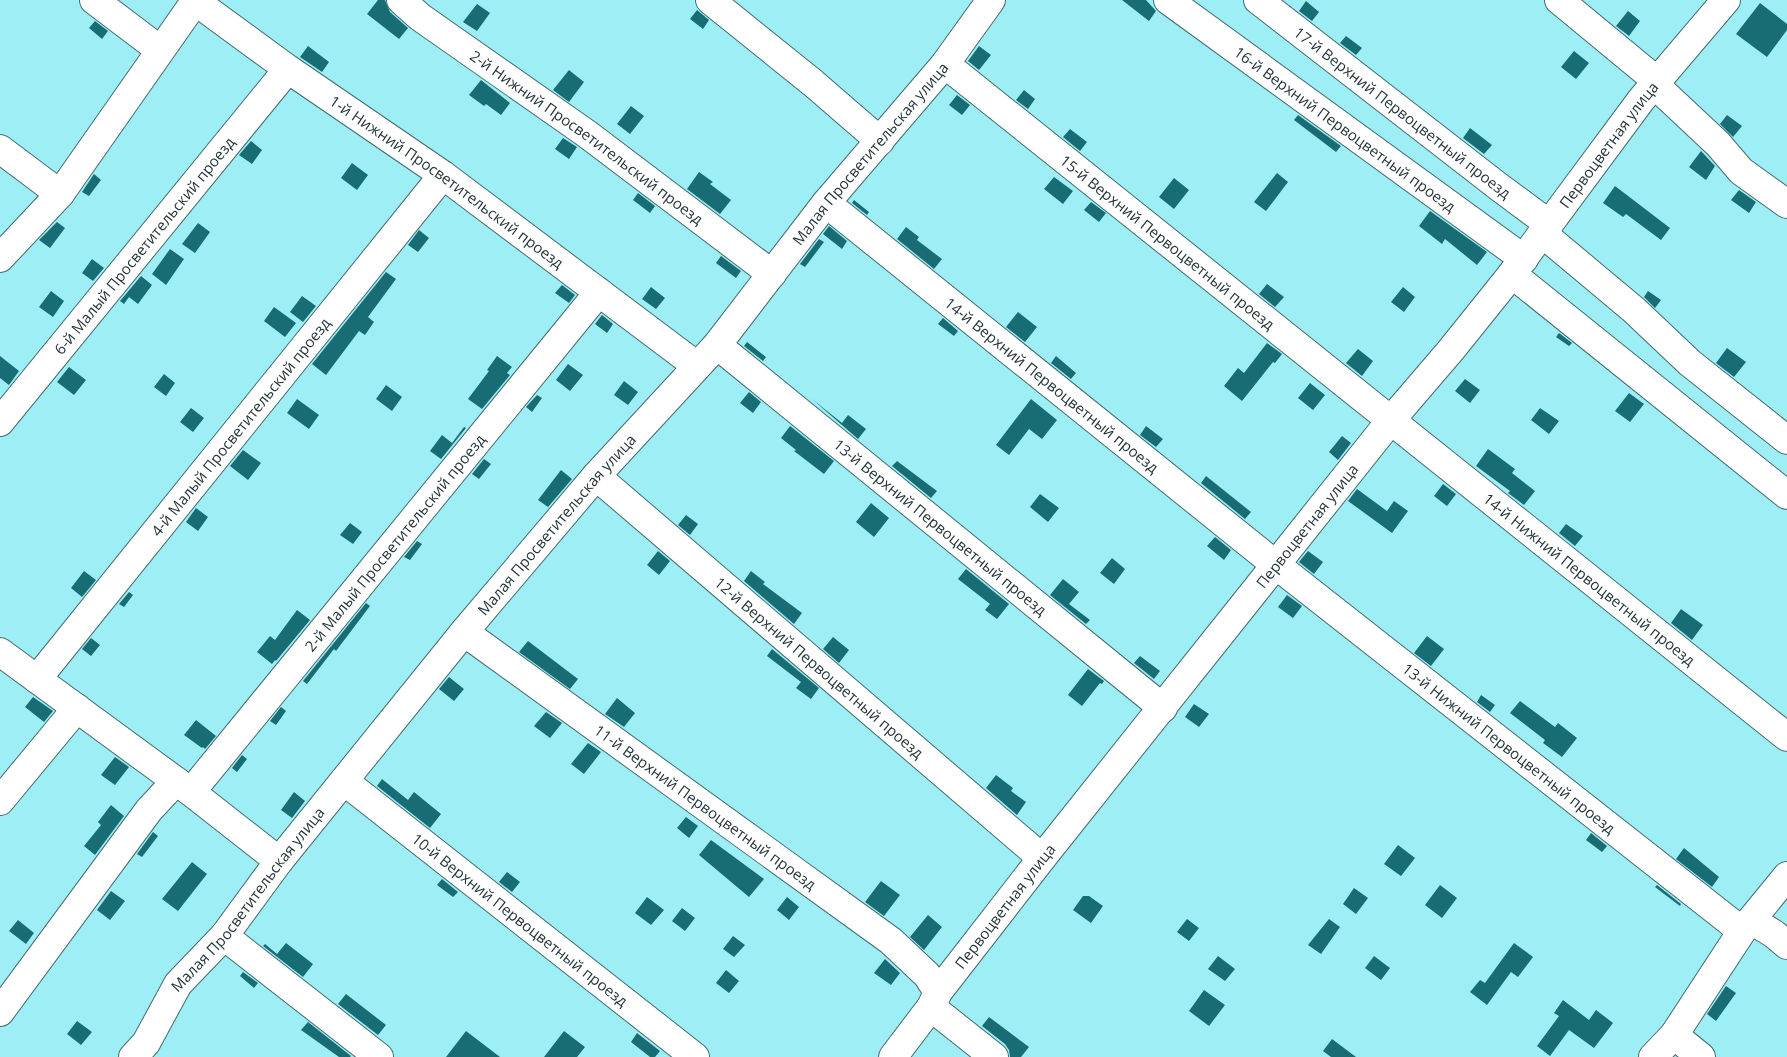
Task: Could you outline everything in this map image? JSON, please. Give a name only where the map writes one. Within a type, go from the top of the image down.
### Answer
[{"type":"lane","points":[[94,0],[160,50]]},
{"type":"lane","name":"2-й Нижний Просветительский проезд","points":[[401,0],[429,24],[587,134],[772,274]]},
{"type":"lane","points":[[711,0],[880,141]]},
{"type":"lane","name":"Малая Просветительская улица","points":[[148,1052],[178,984],[224,936],[279,861],[464,632],[596,476],[717,345],[826,203],[945,64],[991,0]]},
{"type":"lane","name":"16-й Верхний Первоцветный проезд","points":[[1168,0],[1518,266],[1787,495]]},
{"type":"lane","name":"17-й Верхний Первоцветный проезд","points":[[1258,0],[1498,188],[1546,229],[1690,363],[1787,440]]},
{"type":"lane","points":[[1559,0],[1656,82],[1742,171],[1787,204]]},
{"type":"lane","name":"Первоцветная улица","points":[[893,1057],[1042,858],[1391,420],[1518,266],[1656,82],[1726,0]]},
{"type":"lane","points":[[0,258],[60,194],[195,1]]},
{"type":"lane","name":"1-й Нижний Просветительский проезд","points":[[195,1],[288,69],[444,175],[697,366]]},
{"type":"lane","name":"15-й Верхний Первоцветный проезд","points":[[945,64],[1391,420]]},
{"type":"lane","name":"6-й Малый Просветительский проезд","points":[[0,422],[288,69]]},
{"type":"lane","points":[[0,149],[60,194]]},
{"type":"lane","name":"4-й Малый Просветительский проезд","points":[[37,679],[444,175]]},
{"type":"lane","name":"14-й Верхний Первоцветный проезд","points":[[826,203],[1276,565]]},
{"type":"lane","name":"2-й Малый Просветительский проезд","points":[[0,1012],[149,810],[184,786],[599,292]]},
{"type":"lane","name":"13-й Верхний Первоцветный проезд","points":[[717,345],[1163,708]]},
{"type":"lane","name":"14-й Нижний Первоцветный проезд","points":[[1391,420],[1787,737]]},
{"type":"lane","name":"12-й Верхний Первоцветный проезд","points":[[596,476],[1042,858]]},
{"type":"lane","name":"13-й Нижний Первоцветный проезд","points":[[1276,565],[1747,925],[1774,934],[1787,945]]},
{"type":"lane","name":"11-й Верхний Первоцветный проезд","points":[[464,632],[891,941],[927,975],[935,1000],[994,1057]]},
{"type":"lane","points":[[0,652],[184,786],[279,861]]},
{"type":"lane","points":[[0,801],[77,708]]},
{"type":"lane","name":"10-й Верхний Первоцветный проезд","points":[[344,781],[695,1057]]},
{"type":"lane","points":[[1653,1057],[1674,1035],[1747,925],[1787,876]]},
{"type":"lane","points":[[224,936],[379,1057]]},
{"type":"lane","points":[[1674,1035],[1701,1057]]},
{"type":"shaded area","points":[[0,0],[1787,0],[1787,1057],[0,1057]]},
{"type":"building","points":[[378,0],[385,0],[390,12],[408,28],[399,39],[367,14]]},
{"type":"building","points":[[1122,0],[1146,0],[1156,11],[1149,21]]},
{"type":"building","points":[[1306,1],[1319,12],[1312,21],[1299,11]]},
{"type":"building","points":[[1760,3],[1787,24],[1787,30],[1767,57],[1736,34]]},
{"type":"building","points":[[477,4],[490,13],[477,31],[463,22]]},
{"type":"building","points":[[697,10],[709,20],[703,29],[690,19]]},
{"type":"building","points":[[1628,11],[1640,21],[1629,36],[1616,26]]},
{"type":"building","points":[[95,21],[108,31],[102,39],[89,28]]},
{"type":"building","points":[[1346,36],[1362,48],[1356,55],[1340,43]]},
{"type":"building","points":[[308,46],[329,62],[322,72],[300,57]]},
{"type":"building","points":[[979,46],[991,55],[979,70],[968,61]]},
{"type":"building","points":[[1574,51],[1589,63],[1576,79],[1561,67]]},
{"type":"building","points":[[569,70],[584,82],[569,102],[553,90]]},
{"type":"building","points":[[481,80],[510,103],[501,115],[469,95]]},
{"type":"building","points":[[1024,90],[1035,99],[1028,109],[1016,100]]},
{"type":"building","points":[[957,95],[970,105],[962,115],[949,105]]},
{"type":"building","points":[[631,106],[644,116],[630,134],[617,124]]},
{"type":"building","points":[[1298,115],[1341,146],[1336,152],[1294,120]]},
{"type":"building","points":[[1727,115],[1742,126],[1733,137],[1720,124]]},
{"type":"building","points":[[1470,128],[1492,145],[1484,154],[1463,138]]},
{"type":"building","points":[[1070,129],[1087,142],[1080,151],[1063,137]]},
{"type":"building","points":[[563,138],[577,147],[569,159],[555,149]]},
{"type":"building","points":[[251,141],[262,150],[252,164],[239,155]]},
{"type":"building","points":[[1701,151],[1715,166],[1706,180],[1689,167]]},
{"type":"building","points":[[352,163],[368,175],[357,190],[341,178]]},
{"type":"building","points":[[699,172],[731,200],[720,214],[687,189]]},
{"type":"building","points":[[1277,173],[1288,182],[1266,211],[1254,202]]},
{"type":"building","points":[[94,174],[101,180],[89,196],[82,192]]},
{"type":"building","points":[[1054,177],[1073,191],[1063,204],[1044,189]]},
{"type":"building","points":[[1174,178],[1189,190],[1174,209],[1159,197]]},
{"type":"building","points":[[1615,186],[1670,228],[1661,240],[1626,214],[1623,217],[1603,203]]},
{"type":"building","points":[[1739,190],[1756,202],[1749,213],[1731,200]]},
{"type":"building","points":[[638,193],[655,206],[650,213],[633,200]]},
{"type":"building","points":[[854,200],[869,212],[867,215],[852,203]]},
{"type":"building","points":[[1091,202],[1106,213],[1099,222],[1084,210]]},
{"type":"building","points":[[1430,211],[1487,252],[1477,265],[1445,239],[1442,244],[1419,226]]},
{"type":"building","points":[[57,222],[65,228],[50,248],[39,240]]},
{"type":"building","points":[[198,223],[210,232],[195,253],[182,244]]},
{"type":"building","points":[[829,226],[847,241],[842,249],[823,234]]},
{"type":"building","points":[[906,227],[919,237],[917,240],[942,259],[934,269],[897,239]]},
{"type":"building","points":[[419,230],[429,238],[418,252],[408,245]]},
{"type":"building","points":[[819,239],[824,242],[805,267],[800,264]]},
{"type":"building","points":[[170,249],[184,259],[166,285],[152,274]]},
{"type":"building","points":[[721,256],[741,271],[736,278],[716,263]]},
{"type":"building","points":[[92,259],[104,268],[93,281],[82,273]]},
{"type":"building","points":[[386,272],[396,279],[368,317],[374,322],[365,335],[359,331],[326,375],[312,364]]},
{"type":"building","points":[[141,276],[152,285],[138,304],[129,297],[124,304],[120,301]]},
{"type":"building","points":[[1267,284],[1284,297],[1275,307],[1259,294]]},
{"type":"building","points":[[562,285],[575,295],[569,303],[555,293]]},
{"type":"building","points":[[651,287],[665,298],[656,309],[642,299]]},
{"type":"building","points":[[1403,287],[1415,297],[1404,312],[1391,302]]},
{"type":"building","points":[[51,291],[64,301],[53,317],[39,307]]},
{"type":"building","points":[[1648,291],[1661,300],[1655,308],[1644,297]]},
{"type":"building","points":[[302,296],[316,306],[303,322],[290,312]]},
{"type":"building","points":[[274,307],[296,323],[285,337],[264,321]]},
{"type":"building","points":[[1018,312],[1037,327],[1025,342],[1006,327]]},
{"type":"building","points":[[602,315],[613,324],[607,333],[595,324]]},
{"type":"building","points":[[943,318],[958,331],[954,336],[938,324]]},
{"type":"building","points":[[1559,333],[1572,343],[1569,346],[1556,337]]},
{"type":"building","points":[[747,342],[766,357],[763,361],[744,346]]},
{"type":"building","points":[[1267,343],[1282,354],[1242,401],[1224,386],[1238,368],[1244,373]]},
{"type":"building","points":[[1727,348],[1746,362],[1734,377],[1716,363]]},
{"type":"building","points":[[1358,349],[1373,361],[1362,376],[1346,363]]},
{"type":"building","points":[[0,356],[19,371],[9,385],[0,378]]},
{"type":"building","points":[[497,356],[512,367],[507,373],[510,375],[482,409],[468,399]]},
{"type":"building","points":[[1056,356],[1076,373],[1071,379],[1051,363]]},
{"type":"building","points":[[568,364],[583,375],[570,391],[556,380]]},
{"type":"building","points":[[69,367],[86,380],[74,395],[57,382]]},
{"type":"building","points":[[164,374],[175,383],[166,396],[154,387]]},
{"type":"building","points":[[1465,379],[1480,390],[1470,403],[1455,391]]},
{"type":"building","points":[[624,381],[638,392],[628,405],[614,395]]},
{"type":"building","points":[[1310,383],[1325,395],[1313,410],[1298,398]]},
{"type":"building","points":[[386,385],[402,397],[392,411],[376,399]]},
{"type":"building","points":[[749,392],[761,402],[753,413],[740,403]]},
{"type":"building","points":[[1629,393],[1644,404],[1630,422],[1615,411]]},
{"type":"building","points":[[537,395],[542,398],[532,412],[526,407]]},
{"type":"building","points":[[297,399],[319,415],[309,429],[287,413]]},
{"type":"building","points":[[812,399],[842,423],[848,415],[866,429],[858,439]]},
{"type":"building","points":[[1031,399],[1057,420],[1042,439],[1029,429],[1009,455],[996,445]]},
{"type":"building","points":[[191,408],[204,418],[193,432],[180,422]]},
{"type":"building","points":[[1540,408],[1559,421],[1549,434],[1531,420]]},
{"type":"building","points":[[790,426],[834,461],[824,474],[781,438]]},
{"type":"building","points":[[1146,426],[1163,439],[1156,447],[1140,435]]},
{"type":"building","points":[[464,427],[466,428],[441,459],[430,451],[442,435],[452,443]]},
{"type":"building","points":[[1342,436],[1351,443],[1338,460],[1329,452]]},
{"type":"building","points":[[1488,449],[1515,469],[1512,473],[1535,491],[1524,505],[1508,493],[1510,491],[1476,466]]},
{"type":"building","points":[[243,450],[261,463],[248,480],[230,466]]},
{"type":"building","points":[[484,459],[491,464],[479,479],[472,474]]},
{"type":"building","points":[[897,461],[937,491],[931,498],[892,466]]},
{"type":"building","points":[[561,470],[572,479],[548,507],[538,500]]},
{"type":"building","points":[[1206,476],[1251,512],[1245,519],[1201,483]]},
{"type":"building","points":[[1443,484],[1456,494],[1447,506],[1434,496]]},
{"type":"building","points":[[1357,489],[1387,511],[1394,501],[1408,511],[1392,533],[1348,501]]},
{"type":"building","points":[[1040,494],[1059,508],[1048,522],[1030,507]]},
{"type":"building","points":[[871,503],[889,518],[874,537],[856,522]]},
{"type":"building","points":[[196,508],[208,517],[198,531],[186,522]]},
{"type":"building","points":[[686,515],[698,524],[690,535],[678,525]]},
{"type":"building","points":[[350,523],[362,532],[353,544],[340,535]]},
{"type":"building","points":[[1566,524],[1583,536],[1575,546],[1559,533]]},
{"type":"building","points":[[1215,537],[1231,550],[1224,560],[1207,546]]},
{"type":"building","points":[[417,541],[422,544],[410,560],[404,557]]},
{"type":"building","points":[[658,551],[670,561],[659,575],[647,565]]},
{"type":"building","points":[[1308,551],[1323,562],[1314,574],[1299,562]]},
{"type":"building","points":[[1112,558],[1125,569],[1114,584],[1100,573]]},
{"type":"building","points":[[966,569],[1009,604],[997,619],[985,610],[990,604],[958,579]]},
{"type":"building","points":[[84,571],[96,580],[82,597],[71,588]]},
{"type":"building","points":[[751,571],[765,582],[763,584],[802,613],[794,624],[744,581]]},
{"type":"building","points":[[1063,579],[1079,592],[1069,604],[1090,620],[1086,624],[1050,595]]},
{"type":"building","points":[[129,592],[133,595],[124,607],[119,604]]},
{"type":"building","points":[[1287,595],[1302,606],[1293,618],[1278,607]]},
{"type":"building","points":[[366,603],[370,606],[336,651],[334,649],[307,684],[303,681]]},
{"type":"building","points":[[1681,609],[1703,625],[1692,640],[1671,623]]},
{"type":"building","points":[[297,610],[310,620],[272,664],[257,652],[270,636],[275,640]]},
{"type":"building","points":[[1427,636],[1444,649],[1431,666],[1414,653]]},
{"type":"building","points":[[833,637],[849,650],[839,663],[823,649]]},
{"type":"building","points":[[91,638],[100,645],[91,656],[82,649]]},
{"type":"building","points":[[528,641],[578,679],[570,689],[519,652]]},
{"type":"building","points":[[772,649],[819,688],[811,699],[796,688],[801,682],[767,656]]},
{"type":"building","points":[[1140,656],[1160,671],[1154,679],[1134,663]]},
{"type":"building","points":[[1088,669],[1104,681],[1082,706],[1068,695]]},
{"type":"building","points":[[449,677],[464,689],[454,701],[439,689]]},
{"type":"building","points":[[1481,695],[1495,705],[1490,712],[1477,702]]},
{"type":"building","points":[[33,697],[53,711],[44,722],[25,707]]},
{"type":"building","points":[[617,698],[635,713],[624,727],[605,714]]},
{"type":"building","points":[[1520,701],[1555,727],[1558,723],[1577,738],[1562,757],[1543,743],[1545,740],[1510,713]]},
{"type":"building","points":[[1194,704],[1209,714],[1199,727],[1185,717]]},
{"type":"building","points":[[281,707],[286,711],[276,725],[270,721]]},
{"type":"building","points":[[546,712],[562,723],[550,738],[534,726]]},
{"type":"building","points":[[196,720],[216,736],[205,749],[184,735]]},
{"type":"building","points":[[588,743],[601,752],[584,774],[571,764]]},
{"type":"building","points":[[242,755],[247,759],[237,772],[232,768]]},
{"type":"building","points":[[115,757],[129,767],[115,785],[101,775]]},
{"type":"building","points":[[996,775],[1013,788],[1011,791],[1026,802],[1017,815],[986,788]]},
{"type":"building","points":[[382,779],[408,800],[414,792],[441,814],[430,828],[377,786]]},
{"type":"building","points":[[294,792],[305,801],[292,818],[281,810]]},
{"type":"building","points":[[111,805],[124,816],[95,855],[84,846],[101,825],[98,822]]},
{"type":"building","points":[[686,817],[698,826],[689,838],[677,828]]},
{"type":"building","points":[[153,832],[158,836],[142,857],[137,854]]},
{"type":"building","points":[[1591,833],[1607,846],[1602,852],[1586,840]]},
{"type":"building","points":[[711,840],[764,879],[749,897],[699,855]]},
{"type":"building","points":[[1398,845],[1415,858],[1401,876],[1384,864]]},
{"type":"building","points":[[1684,848],[1719,877],[1712,887],[1676,859]]},
{"type":"building","points":[[192,862],[207,874],[178,911],[162,899]]},
{"type":"building","points":[[507,872],[520,882],[512,892],[499,882]]},
{"type":"building","points":[[442,879],[458,892],[453,897],[437,885]]},
{"type":"building","points":[[881,881],[900,895],[884,916],[865,902]]},
{"type":"building","points":[[1440,885],[1457,898],[1442,918],[1425,905]]},
{"type":"building","points":[[1657,885],[1681,904],[1680,906],[1655,887]]},
{"type":"building","points":[[1354,888],[1368,898],[1356,914],[1343,904]]},
{"type":"building","points":[[111,891],[125,901],[110,920],[97,910]]},
{"type":"building","points":[[1083,896],[1089,896],[1103,906],[1091,923],[1073,910]]},
{"type":"building","points":[[647,897],[664,910],[651,925],[635,913]]},
{"type":"building","points":[[787,897],[799,907],[789,920],[777,910]]},
{"type":"building","points":[[682,908],[695,918],[685,931],[672,921]]},
{"type":"building","points":[[928,915],[942,927],[924,950],[910,937]]},
{"type":"building","points":[[1187,919],[1199,928],[1189,941],[1177,932]]},
{"type":"building","points":[[1329,919],[1340,927],[1321,954],[1308,945]]},
{"type":"building","points":[[18,920],[34,933],[26,944],[9,931]]},
{"type":"building","points":[[733,936],[745,945],[734,957],[723,949]]},
{"type":"building","points":[[286,943],[313,964],[303,977],[263,946],[265,944],[277,954]]},
{"type":"building","points":[[1514,943],[1533,957],[1518,977],[1511,972],[1487,1005],[1470,992],[1480,980],[1485,983]]},
{"type":"building","points":[[1218,956],[1235,969],[1225,981],[1208,969]]},
{"type":"building","points":[[1374,956],[1390,968],[1381,980],[1365,968]]},
{"type":"building","points":[[885,959],[900,973],[891,985],[874,973]]},
{"type":"building","points":[[726,970],[739,981],[729,993],[716,983]]},
{"type":"building","points":[[243,972],[258,983],[254,988],[240,976]]},
{"type":"building","points":[[1726,986],[1736,993],[1716,1021],[1707,1014]]},
{"type":"building","points":[[1204,990],[1225,1005],[1209,1026],[1189,1011]]},
{"type":"building","points":[[346,994],[386,1025],[378,1035],[338,1004]]},
{"type":"building","points":[[1563,1000],[1589,1020],[1596,1010],[1613,1023],[1594,1048],[1569,1030],[1550,1056],[1537,1046],[1559,1016],[1554,1013]]},
{"type":"building","points":[[989,1017],[1029,1047],[1021,1057],[1010,1057],[1005,1044],[982,1026]]},
{"type":"building","points":[[77,1021],[92,1032],[81,1045],[67,1034]]},
{"type":"building","points":[[308,1022],[351,1056],[339,1057],[301,1030]]},
{"type":"building","points":[[466,1031],[500,1057],[446,1057]]},
{"type":"building","points":[[564,1031],[585,1047],[577,1057],[544,1057]]},
{"type":"building","points":[[637,1033],[660,1051],[655,1057],[650,1057],[631,1042]]},
{"type":"building","points":[[1332,1039],[1356,1057],[1331,1057],[1323,1051]]}]
